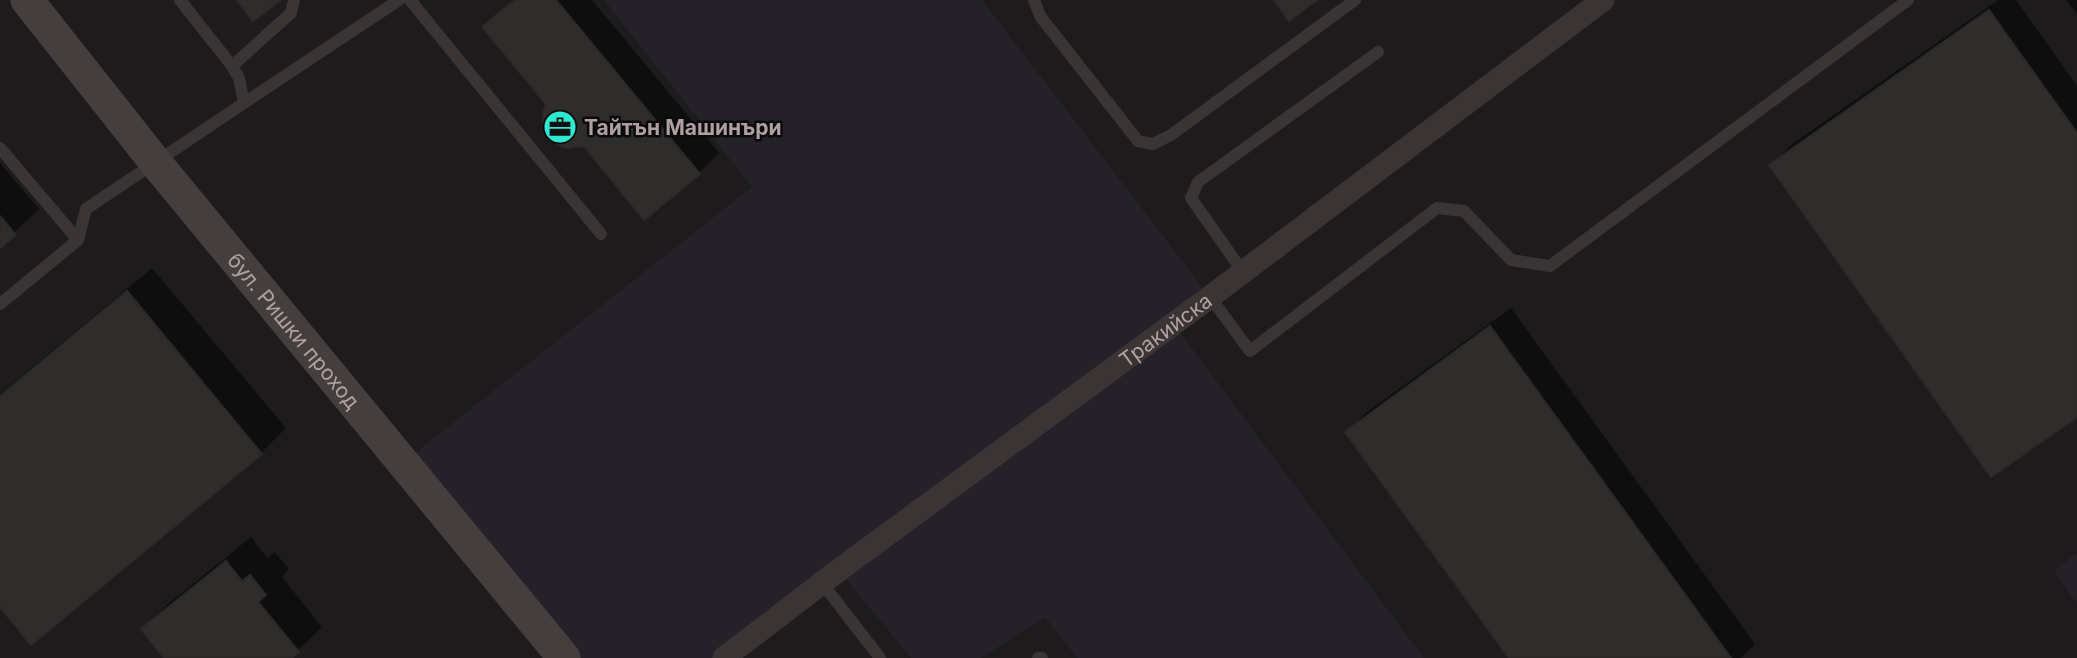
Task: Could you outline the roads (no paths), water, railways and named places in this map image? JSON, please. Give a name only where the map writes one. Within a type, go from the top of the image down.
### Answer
[{"type":"main road","name":"бул. Ришки проход","points":[[27,0],[156,163],[564,658]]},
{"type":"street","name":"Тракийска","points":[[724,658],[1210,297],[1603,0]]},
{"type":"lane","points":[[180,0],[232,66],[239,78],[244,103]]},
{"type":"lane","points":[[232,66],[291,13],[294,0]]},
{"type":"lane","points":[[0,304],[78,240],[86,209],[399,0]]},
{"type":"lane","points":[[410,0],[601,234]]},
{"type":"lane","points":[[1034,0],[1040,16],[1138,141],[1153,144],[1171,135],[1355,0]]},
{"type":"lane","points":[[1210,297],[1250,351],[1437,208],[1464,211],[1511,260],[1550,266],[1908,0]]},
{"type":"lane","points":[[1243,272],[1191,198],[1198,182],[1378,52]]},
{"type":"lane","points":[[0,148],[78,240]]},
{"type":"lane","points":[[822,583],[880,658]]},
{"type":"place","name":"Тайтън Машинъри","points":[[560,127]]}]
